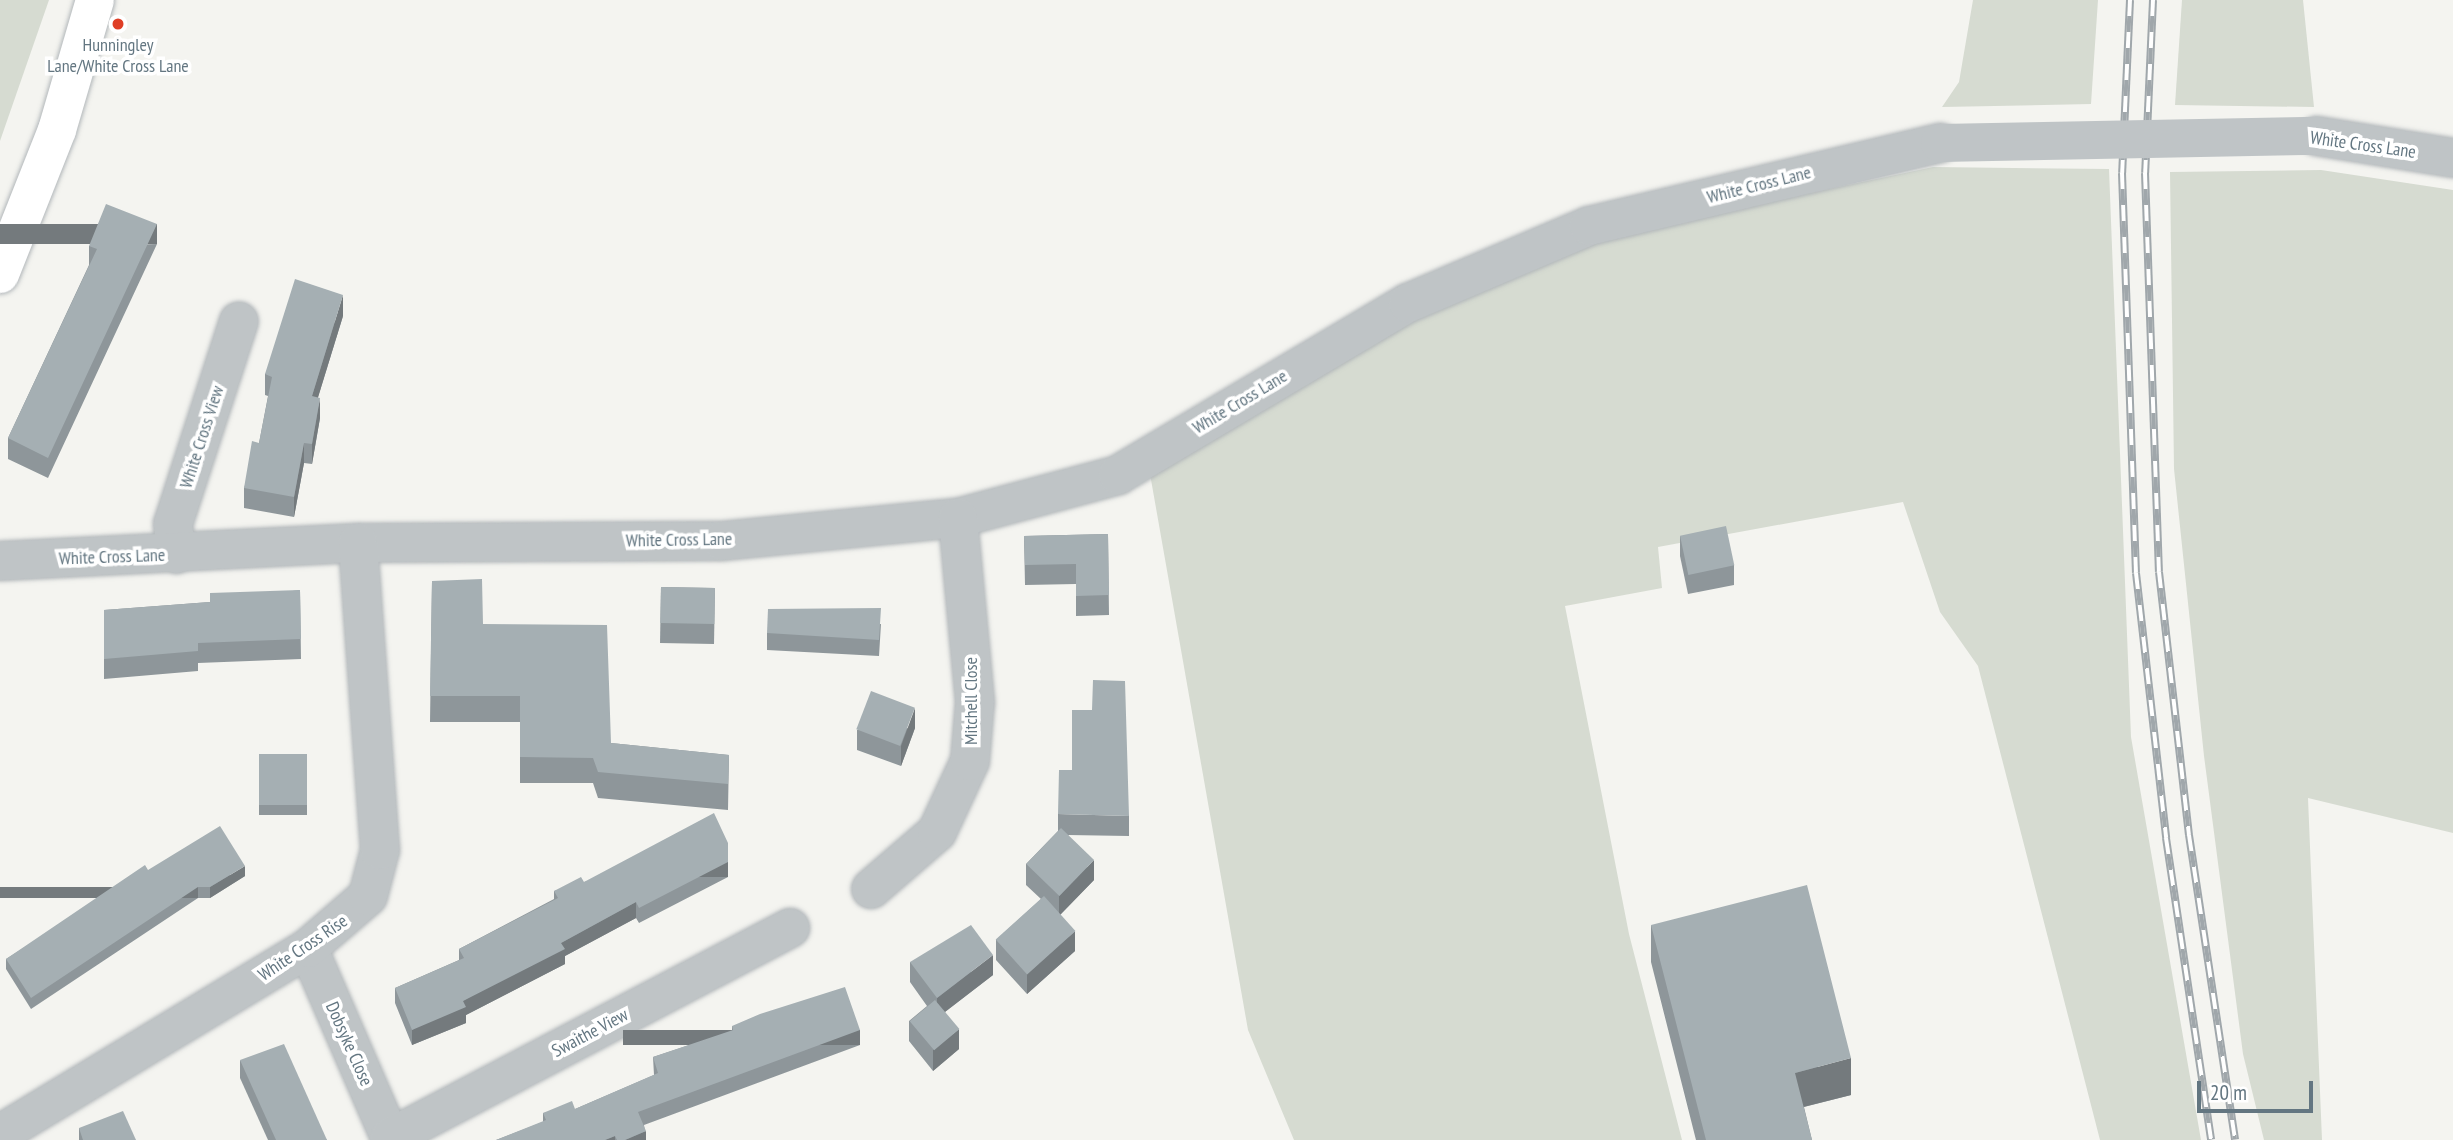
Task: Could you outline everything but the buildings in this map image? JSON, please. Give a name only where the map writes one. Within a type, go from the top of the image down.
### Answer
[{"type":"main road","points":[[0,274],[57,130],[95,0]]},
{"type":"street","name":"White Cross Lane","points":[[0,561],[358,543],[722,541],[958,518],[1118,475],[1408,303],[1589,226],[1940,143],[2317,136],[2453,158]]},
{"type":"street","name":"White Cross View","points":[[177,554],[173,524],[239,321]]},
{"type":"street","name":"Mitchell Close","points":[[870,889],[937,832],[970,761],[975,702],[958,518]]},
{"type":"street","name":"White Cross Rise","points":[[0,1134],[308,948],[368,896],[380,850],[358,543]]},
{"type":"street","name":"Swaithe View","points":[[391,1139],[790,928]]},
{"type":"street","name":"Dobsyke Close","points":[[308,948],[391,1139]]},
{"type":"street","points":[[0,1134],[3,1140]]},
{"type":"shaded area","points":[[0,0],[49,0],[0,141]]},
{"type":"shaded area","points":[[1973,0],[2098,0],[2091,104],[1942,107],[1959,82]]},
{"type":"shaded area","points":[[2182,0],[2303,0],[2314,107],[2175,105]]},
{"type":"shaded area","points":[[1933,167],[2109,169],[2131,737],[2201,1140],[2100,1140],[1978,666],[1940,612],[1903,502],[1658,547],[1662,588],[1565,606],[1629,934],[1682,1140],[1294,1140],[1248,1030],[1150,474],[1411,314],[1601,237]]},
{"type":"shaded area","points":[[2321,170],[2453,190],[2453,833],[2308,798],[2322,1140],[2264,1140],[2243,1054],[2204,756],[2174,469],[2170,172]]},
{"type":"railway","points":[[2130,0],[2122,173],[2136,573],[2166,838],[2211,1140]]},
{"type":"railway","points":[[2153,0],[2145,173],[2159,572],[2189,835],[2235,1140]]},
{"type":"place","name":"Hunningley Lane/White Cross Lane","points":[[118,24]]}]
